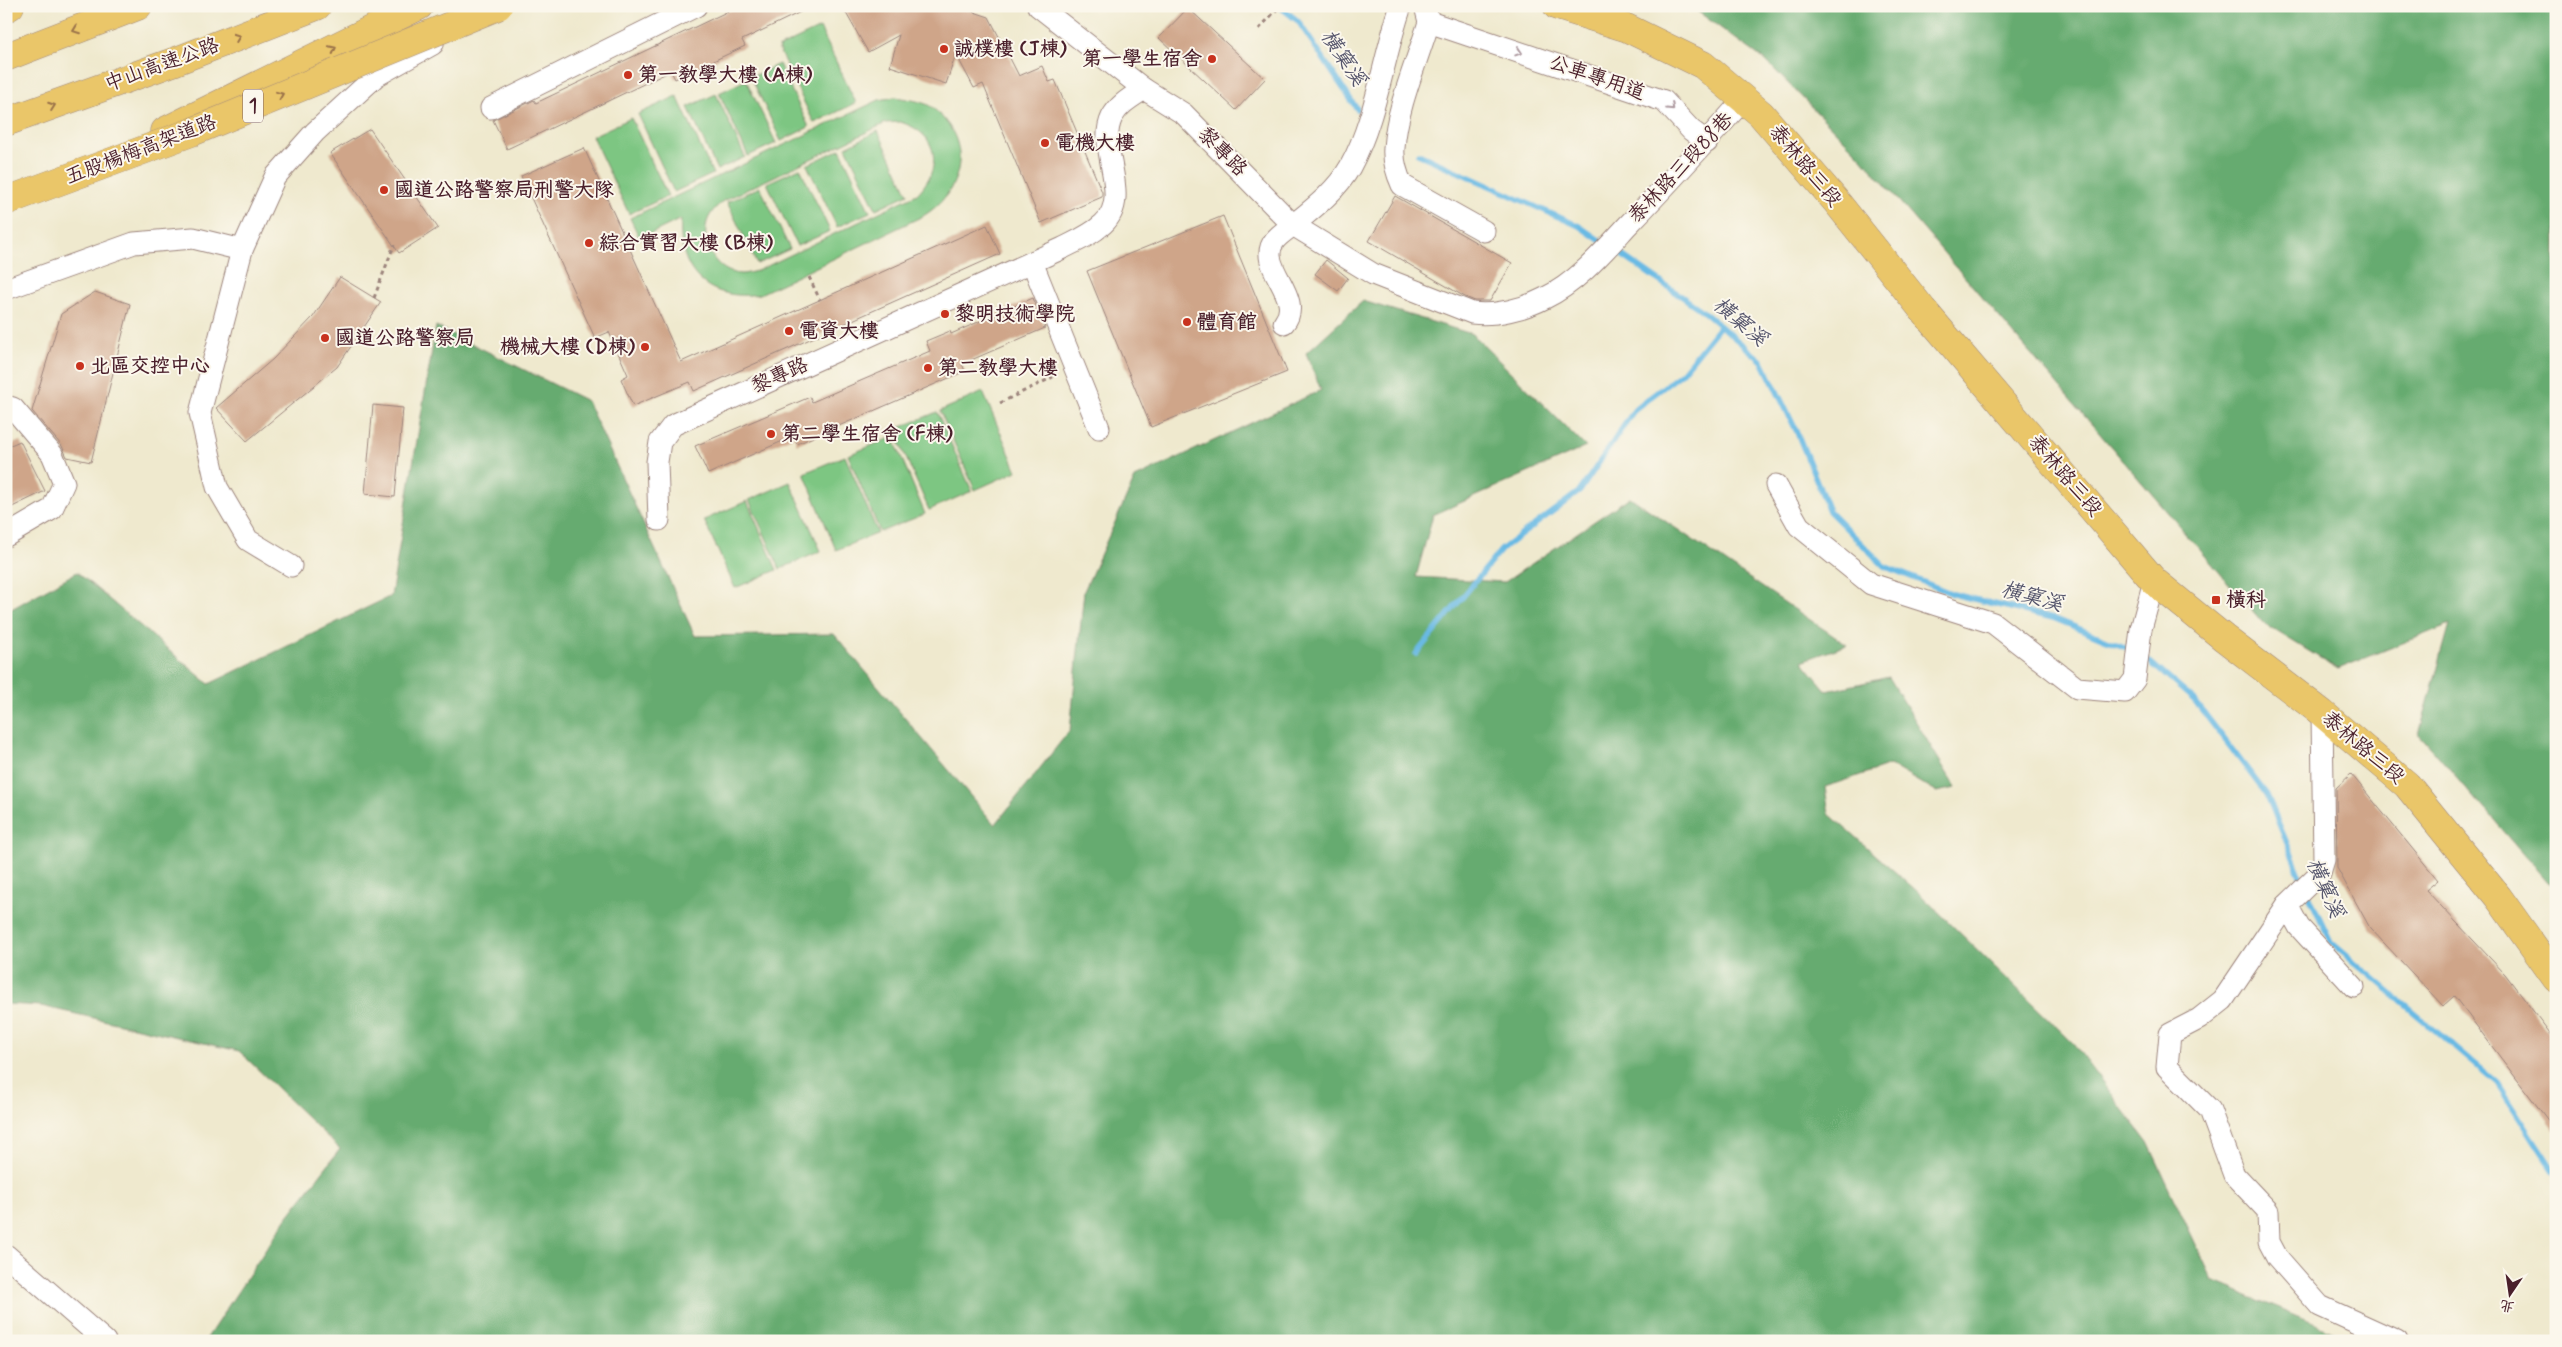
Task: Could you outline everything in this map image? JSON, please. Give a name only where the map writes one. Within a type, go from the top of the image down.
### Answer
[{"type":"main road","points":[[6,8],[10,6]]},
{"type":"main road","points":[[6,56],[138,6]]},
{"type":"main road","name":"中山高速公路","points":[[6,122],[317,6]]},
{"type":"main road","points":[[6,208],[419,6]]},
{"type":"main road","name":"五股楊梅高架道路","points":[[6,201],[192,132],[498,6]]},
{"type":"main road","name":"泰林路三段","points":[[1557,6],[1627,28],[1703,65],[1761,114],[1823,186],[1922,310],[2154,581],[2224,638],[2322,713],[2407,785],[2498,897],[2556,978]]},
{"type":"street","points":[[292,566],[248,540],[217,487],[200,413],[242,250],[275,177],[315,132],[376,76],[455,32],[511,6]]},
{"type":"street","points":[[491,108],[696,6]]},
{"type":"street","name":"黎專路","points":[[1038,6],[1144,89],[1184,114],[1293,225],[1373,274],[1472,313],[1488,315],[1545,298],[1568,283],[1588,265]]},
{"type":"street","points":[[1284,323],[1290,316],[1291,307],[1270,259],[1270,249],[1275,240],[1322,202],[1349,169],[1366,133],[1391,34],[1401,6]]},
{"type":"street","points":[[1427,14],[1400,116],[1394,149],[1397,174],[1402,185],[1484,231]]},
{"type":"street","name":"公車專用道","points":[[1427,14],[1473,36],[1664,101],[1691,130],[1707,142]]},
{"type":"street","name":"黎專路","points":[[659,520],[656,462],[660,442],[673,425],[1032,262],[1087,236],[1104,224],[1113,210],[1114,191],[1108,136],[1112,118],[1122,104],[1144,89]]},
{"type":"street","name":"泰林路三段88巷","points":[[1588,265],[1707,142],[1744,99]]},
{"type":"street","points":[[6,290],[134,243],[193,238],[242,250]]},
{"type":"street","points":[[1032,262],[1099,428]]},
{"type":"street","points":[[6,406],[13,408],[52,454],[64,483],[52,509],[6,536]]},
{"type":"street","points":[[1776,486],[1799,526],[1871,584],[1993,623],[2077,688],[2125,692],[2135,679],[2140,629],[2154,581]]},
{"type":"street","points":[[2322,713],[2324,860],[2320,873],[2292,901],[2223,1000],[2199,1019],[2170,1034],[2166,1067],[2210,1110],[2234,1175],[2268,1211],[2269,1242],[2277,1257],[2320,1306],[2397,1341]]},
{"type":"street","points":[[2292,901],[2298,928],[2354,987]]},
{"type":"street","points":[[6,1255],[105,1341]]},
{"type":"path","points":[[1259,29],[1280,6]]},
{"type":"path","points":[[374,298],[394,245]]},
{"type":"path","points":[[808,276],[820,300]]},
{"type":"path","points":[[1000,403],[1053,377]]},
{"type":"green space","points":[[1698,6],[2556,6],[2556,891],[2419,734],[2450,624],[2338,669],[2263,623],[1862,158],[1765,60],[1697,11]]},
{"type":"green space","points":[[820,28],[856,103],[814,123],[778,48]]},
{"type":"green space","points":[[779,64],[809,127],[781,141],[751,77]]},
{"type":"green space","points":[[746,80],[776,143],[748,156],[719,93]]},
{"type":"green space","points":[[716,94],[745,157],[717,170],[688,107]]},
{"type":"green space","points":[[677,96],[713,174],[674,192],[638,114]]},
{"type":"green space","points":[[896,97],[926,104],[942,117],[954,134],[958,147],[959,161],[957,174],[945,197],[935,208],[923,216],[760,294],[741,295],[725,293],[699,279],[690,268],[684,254],[681,237],[681,219],[640,239],[630,218],[879,100]],"holes":[[[900,122],[913,127],[929,142],[934,162],[926,184],[917,194],[757,271],[743,274],[732,272],[724,269],[712,256],[706,240],[707,222],[714,210],[723,201],[886,123]]]},
{"type":"green space","points":[[631,118],[668,196],[629,214],[592,136]]},
{"type":"green space","points":[[878,131],[908,194],[876,209],[846,147]]},
{"type":"green space","points":[[840,149],[870,212],[837,227],[807,165]]},
{"type":"green space","points":[[800,168],[830,231],[797,246],[767,183]]},
{"type":"green space","points":[[760,187],[790,249],[757,264],[727,202]]},
{"type":"green space","points":[[1363,301],[1472,334],[1586,447],[1433,515],[1416,577],[1505,582],[1630,497],[1847,645],[1802,661],[1827,691],[1889,677],[1956,788],[1936,792],[1890,765],[1825,787],[1829,814],[1917,891],[2073,1043],[2148,1142],[2213,1281],[2356,1341],[205,1341],[288,1216],[340,1149],[239,1051],[41,1006],[6,1004],[6,612],[77,572],[209,684],[391,596],[436,326],[587,401],[695,636],[834,634],[995,825],[1070,730],[1084,591],[1135,478],[1321,390],[1306,353]]},
{"type":"green space","points":[[983,392],[1017,471],[975,490],[940,411]]},
{"type":"green space","points":[[937,412],[972,491],[929,510],[894,430]]},
{"type":"green space","points":[[893,437],[925,514],[880,532],[848,455]]},
{"type":"green space","points":[[845,456],[878,533],[836,550],[804,473]]},
{"type":"green space","points":[[790,482],[821,551],[780,569],[749,500]]},
{"type":"green space","points":[[747,501],[777,570],[735,588],[704,520]]},
{"type":"building","name":"第一教學大樓 (A棟)","points":[[739,6],[813,6],[742,40],[745,46],[675,79],[671,71],[507,149],[493,120],[534,100],[536,103]]},
{"type":"building","points":[[842,6],[956,6],[989,17],[1019,76],[1042,66],[1049,82],[1055,80],[1102,192],[1102,197],[1041,223],[983,84],[974,88],[956,54],[946,84],[890,66],[899,35],[868,52]]},
{"type":"building","name":"第一學生宿舍","points":[[1188,8],[1265,79],[1236,110],[1159,38]]},
{"type":"building","name":"國道公路警察局刑警大隊","points":[[370,129],[438,228],[399,253],[330,153]]},
{"type":"building","points":[[584,148],[681,362],[987,225],[1000,254],[694,391],[690,382],[633,406],[621,379],[628,375],[609,332],[595,338],[521,176]]},
{"type":"building","points":[[1395,196],[1512,263],[1490,301],[1475,301],[1465,297],[1369,241]]},
{"type":"building","name":"體育館","points":[[1223,216],[1287,372],[1151,427],[1087,271]]},
{"type":"building","points":[[1326,260],[1348,278],[1338,291],[1315,274]]},
{"type":"building","name":"國道公路警察局","points":[[340,277],[381,302],[337,367],[247,441],[216,408],[273,359],[313,317]]},
{"type":"building","name":"北區交控中心","points":[[95,292],[130,304],[91,462],[67,457],[62,446],[32,411],[61,314]]},
{"type":"building","name":"第二教學大樓","points":[[1033,298],[1045,328],[962,364],[965,371],[825,432],[797,444],[794,436],[708,474],[695,446],[810,397],[812,402],[930,351],[926,341],[950,331],[951,334]]},
{"type":"building","points":[[373,405],[403,408],[395,497],[365,494]]},
{"type":"building","points":[[20,441],[45,491],[6,510],[6,447]]},
{"type":"building","points":[[2351,774],[2438,880],[2426,890],[2505,974],[2556,1041],[2556,1131],[2454,996],[2443,1006],[2370,928],[2337,868],[2336,788]]},
{"type":"waterway","name":"橫窠溪","points":[[1279,6],[1298,21],[1357,109]]},
{"type":"waterway","name":"橫窠溪","points":[[1418,154],[1579,226],[1605,244]]},
{"type":"waterway","name":"橫窠溪","points":[[1613,249],[1700,309],[1762,361],[1796,430],[1829,511],[1884,566],[1953,594],[2053,618],[2134,651]]},
{"type":"waterway","points":[[1416,654],[1501,550],[1580,491],[1635,409],[1682,373],[1720,326]]},
{"type":"waterway","name":"橫窠溪","points":[[2142,655],[2195,701],[2267,795],[2303,882]]},
{"type":"waterway","name":"橫窠溪","points":[[2307,891],[2331,942],[2497,1083],[2556,1174]]},
{"type":"place","name":"誠樸樓 (J棟)","points":[[944,49]]},
{"type":"place","name":"第一學生宿舍","points":[[1212,59]]},
{"type":"place","name":"第一教學大樓 (A棟)","points":[[628,75]]},
{"type":"place","name":"電機大樓","points":[[1045,143]]},
{"type":"place","name":"國道公路警察局刑警大隊","points":[[384,190]]},
{"type":"place","name":"綜合實習大樓 (B棟)","points":[[589,243]]},
{"type":"place","name":"黎明技術學院","points":[[945,314]]},
{"type":"place","name":"體育館","points":[[1187,322]]},
{"type":"place","name":"電資大樓","points":[[789,331]]},
{"type":"place","name":"國道公路警察局","points":[[325,338]]},
{"type":"place","name":"機械大樓 (D棟)","points":[[645,347]]},
{"type":"place","name":"北區交控中心","points":[[80,366]]},
{"type":"place","name":"第二教學大樓","points":[[928,368]]},
{"type":"place","name":"第二學生宿舍 (F棟)","points":[[771,434]]},
{"type":"place","name":"橫科","points":[[2216,600]]}]
